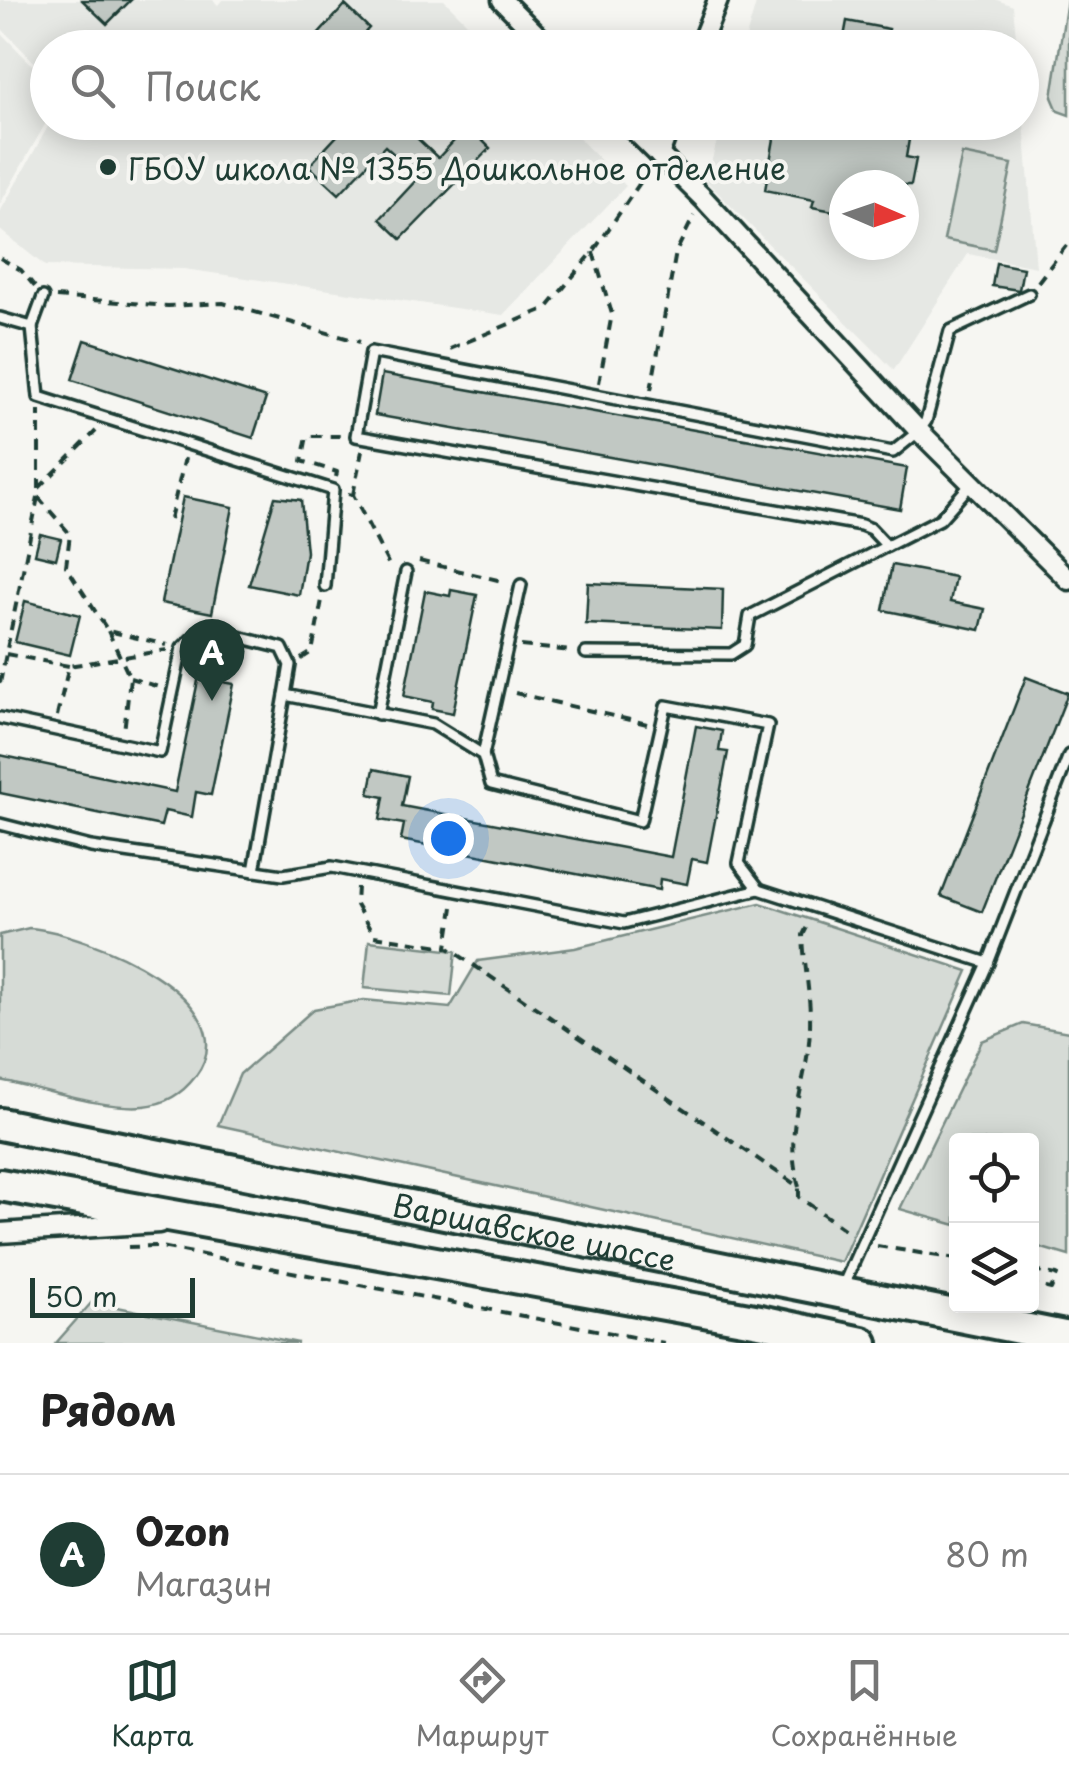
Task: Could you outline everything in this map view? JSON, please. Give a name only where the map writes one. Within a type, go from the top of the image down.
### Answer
[{"type":"main road","name":"Варшавское шоссе","points":[[0,1124],[1069,1338]]},
{"type":"main road","name":"Варшавское шоссе","points":[[0,1185],[760,1321],[862,1343]]},
{"type":"street","points":[[502,0],[532,30]]},
{"type":"street","points":[[706,30],[718,0]]},
{"type":"street","points":[[644,140],[919,431],[1069,580]]},
{"type":"street","points":[[659,155],[664,140]]},
{"type":"street","points":[[0,1233],[198,1221]]},
{"type":"lane","points":[[887,546],[871,528],[860,525],[361,436],[370,352],[893,452],[919,431],[926,420],[950,331],[1029,294]]},
{"type":"lane","points":[[43,296],[32,328],[40,396],[333,490],[325,586]]},
{"type":"lane","points":[[0,320],[32,328]]},
{"type":"lane","points":[[586,652],[731,654],[746,645],[750,616],[940,519],[972,483]]},
{"type":"lane","points":[[378,714],[406,572]]},
{"type":"lane","points":[[521,585],[483,755],[491,784],[640,821],[666,706],[768,725],[738,862],[759,889]]},
{"type":"lane","points":[[0,718],[160,752],[182,648],[203,628],[282,648],[290,665],[254,870]]},
{"type":"lane","points":[[285,696],[433,724],[483,755]]},
{"type":"lane","points":[[840,1290],[988,963],[1069,755]]},
{"type":"lane","points":[[0,824],[91,847],[283,875],[332,867],[624,922],[759,889],[988,963]]},
{"type":"path","points":[[422,362],[547,308],[593,252],[659,155]]},
{"type":"path","points":[[648,405],[676,252],[702,198]]},
{"type":"path","points":[[1029,294],[1069,242]]},
{"type":"path","points":[[593,252],[612,314],[596,395]]},
{"type":"path","points":[[0,258],[21,270],[43,296],[168,306],[224,303],[358,341],[370,352]]},
{"type":"path","points":[[0,683],[38,496],[40,396]]},
{"type":"path","points":[[39,488],[109,419]]},
{"type":"path","points":[[353,496],[333,490],[337,472],[302,460],[308,436],[361,436],[353,496],[391,569],[406,572],[420,560],[521,585]]},
{"type":"path","points":[[170,519],[188,444]]},
{"type":"path","points":[[38,496],[70,534],[66,566],[108,631],[130,678],[123,744]]},
{"type":"path","points":[[290,665],[312,652],[325,586]]},
{"type":"path","points":[[108,631],[182,648]]},
{"type":"path","points":[[508,644],[586,652]]},
{"type":"path","points":[[6,654],[69,666],[182,648]]},
{"type":"path","points":[[54,729],[69,666]]},
{"type":"path","points":[[130,678],[173,691]]},
{"type":"path","points":[[498,689],[661,727]]},
{"type":"path","points":[[358,872],[356,905],[374,936],[447,947],[799,1187]]},
{"type":"path","points":[[447,947],[455,890]]},
{"type":"path","points":[[843,916],[807,923],[803,935],[810,1028],[808,1059],[792,1124],[798,1197],[863,1244],[949,1258]]},
{"type":"path","points":[[117,1248],[156,1246],[664,1343]]},
{"type":"path","points":[[1039,1272],[1058,1275],[1051,1289],[1039,1286]]},
{"type":"shaded area","points":[[0,0],[213,0],[218,5],[222,0],[444,0],[474,30],[30,30],[30,58],[0,27]]},
{"type":"shaded area","points":[[757,0],[997,0],[1013,6],[1015,30],[748,30]]},
{"type":"shaded area","points":[[1067,0],[1069,115],[1058,111],[1052,97]]},
{"type":"shaded area","points":[[0,32],[30,63],[30,140],[36,140],[0,204]]},
{"type":"shaded area","points":[[40,140],[581,140],[626,186],[503,315],[184,269],[45,266],[0,230],[0,212]]},
{"type":"shaded area","points":[[717,140],[1025,140],[1036,267],[968,254],[894,370],[706,181]]},
{"type":"shaded area","points":[[962,154],[1012,164],[994,250],[944,240]]},
{"type":"shaded area","points":[[760,903],[968,971],[841,1262],[218,1125],[240,1074],[314,1009],[364,1000],[450,1008],[478,961],[575,948]]},
{"type":"shaded area","points":[[29,928],[55,932],[122,957],[155,975],[183,997],[202,1022],[207,1049],[190,1083],[166,1100],[128,1106],[91,1102],[0,1080],[0,935]]},
{"type":"shaded area","points":[[369,941],[456,951],[451,996],[364,988]]},
{"type":"shaded area","points":[[1023,1024],[1069,1032],[1069,1256],[1039,1247],[1039,1133],[949,1133],[949,1223],[900,1209],[982,1041]]},
{"type":"shaded area","points":[[92,1302],[298,1343],[56,1343]]},
{"type":"building","points":[[82,0],[131,0],[107,24]]},
{"type":"building","points":[[345,5],[369,28],[367,30],[322,30]]},
{"type":"building","points":[[847,21],[889,29],[889,30],[845,30]]},
{"type":"building","points":[[333,140],[419,140],[438,158],[455,140],[482,140],[490,148],[401,239],[380,219],[419,177],[385,146],[339,194],[309,166]]},
{"type":"building","points":[[774,140],[909,140],[906,157],[916,159],[914,170],[829,170],[829,210],[812,207],[814,200],[765,190]]},
{"type":"building","points":[[996,263],[1023,268],[1019,290],[992,286]]},
{"type":"building","points":[[85,340],[266,398],[253,438],[72,380]]},
{"type":"building","points":[[382,374],[907,468],[900,509],[375,415]]},
{"type":"building","points":[[183,497],[233,507],[212,613],[161,603]]},
{"type":"building","points":[[275,497],[301,500],[306,552],[299,595],[249,585]]},
{"type":"building","points":[[40,534],[61,539],[56,559],[35,554]]},
{"type":"building","points":[[892,565],[955,577],[950,602],[985,609],[980,630],[883,610]]},
{"type":"building","points":[[588,583],[723,589],[722,630],[586,624]]},
{"type":"building","points":[[451,590],[477,595],[453,713],[432,709],[433,702],[404,696],[425,591],[450,596]]},
{"type":"building","points":[[25,601],[80,615],[70,655],[15,642]]},
{"type":"building","points":[[200,671],[234,684],[211,795],[196,792],[192,817],[165,811],[161,826],[0,793],[0,755],[175,792]]},
{"type":"building","points":[[1026,677],[1068,693],[982,912],[941,896]]},
{"type":"building","points":[[696,726],[722,731],[719,751],[728,752],[707,862],[692,859],[687,884],[660,879],[659,890],[401,840],[404,824],[380,820],[384,797],[369,794],[374,769],[408,776],[402,806],[671,857]]},
{"type":"place","name":"ГБОУ школа № 1355 Дошкольное отделение","points":[[108,167]]},
{"type":"place","name":"Ozon","points":[[212,701]]}]
